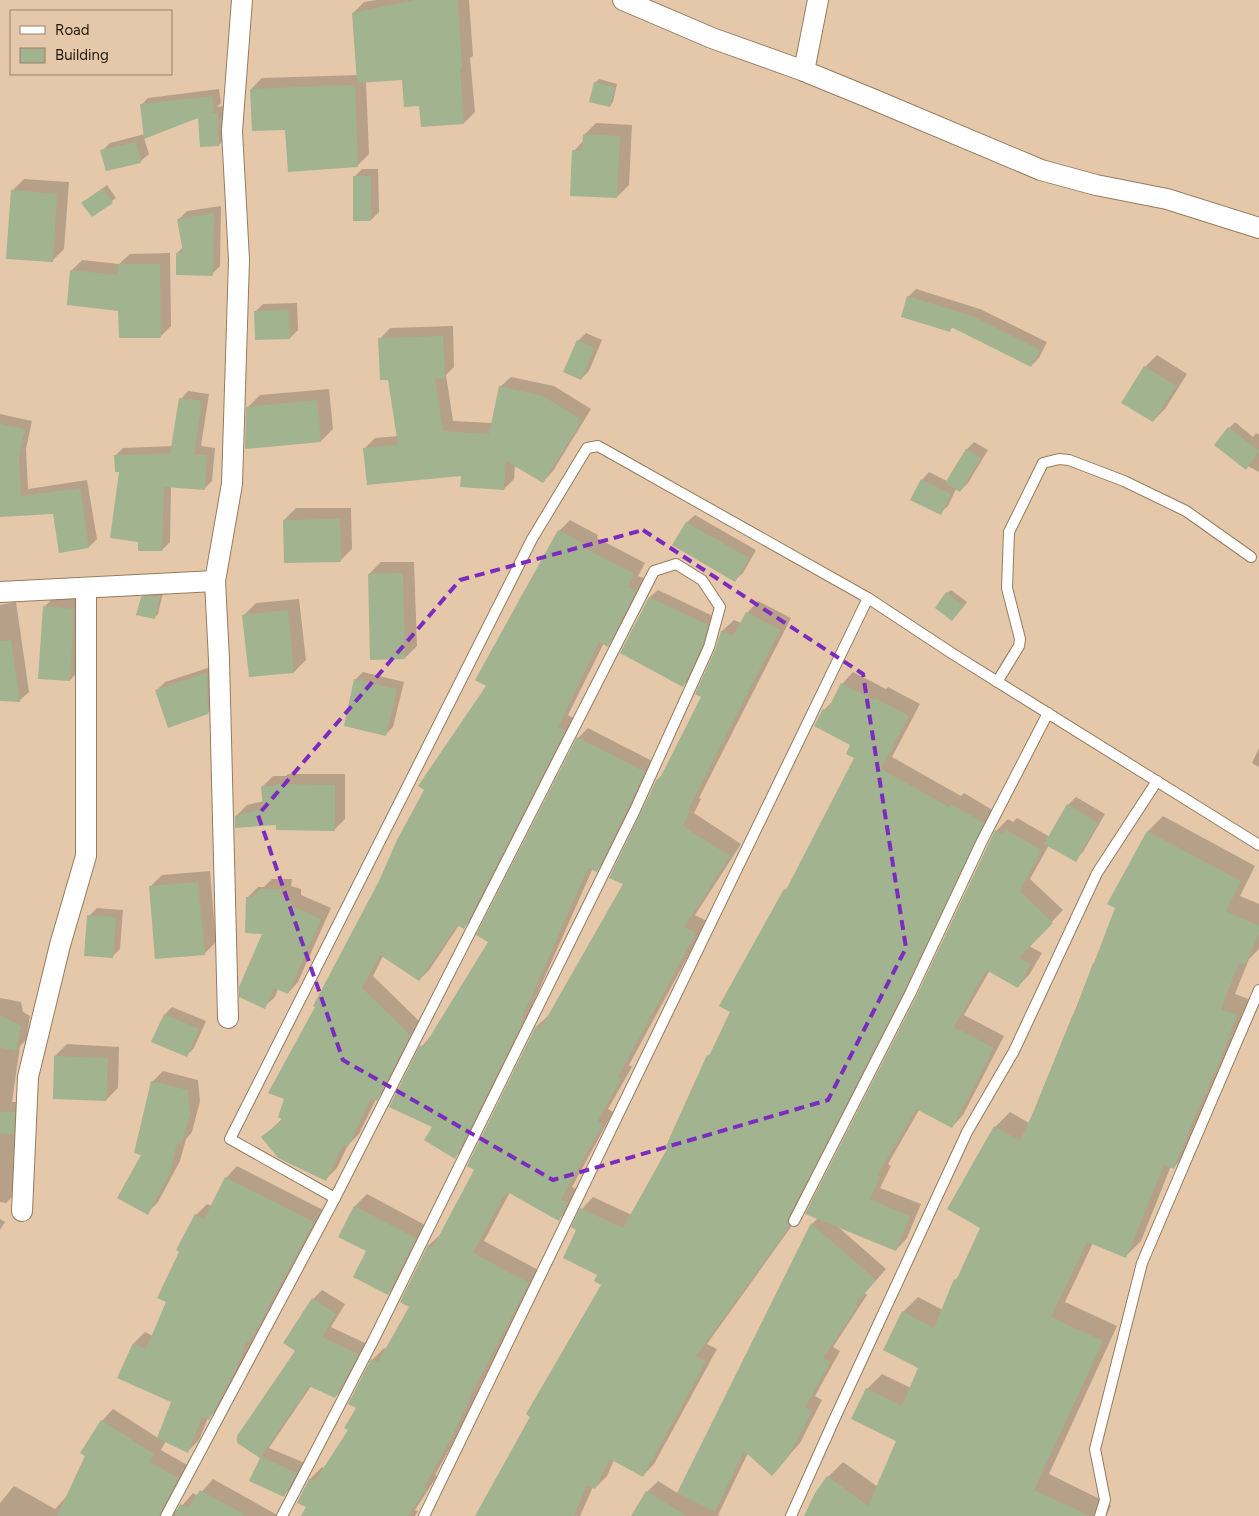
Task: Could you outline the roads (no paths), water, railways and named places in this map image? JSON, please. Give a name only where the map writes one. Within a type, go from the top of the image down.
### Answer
[{"type":"street","points":[[228,1018],[219,660],[215,581],[232,484],[239,260],[232,131],[242,0]]},
{"type":"street","points":[[623,0],[712,38],[804,71],[1041,170],[1096,185],[1167,200],[1259,228]]},
{"type":"street","points":[[804,71],[818,0]]},
{"type":"street","points":[[0,592],[215,581]]},
{"type":"street","points":[[22,1211],[28,1077],[60,945],[86,856],[86,588]]},
{"type":"lane","points":[[335,1198],[230,1139],[532,539],[587,448],[598,446],[868,598],[997,682],[1259,845]]},
{"type":"lane","points":[[997,682],[1019,646],[1020,639],[1007,588],[1009,532],[1043,463],[1059,459],[1069,460],[1124,481],[1186,511],[1251,557]]},
{"type":"lane","points":[[166,1516],[335,1198],[654,571],[676,564],[702,580],[720,607],[709,647],[617,846],[375,1337],[282,1516]]},
{"type":"lane","points":[[424,1516],[868,598]]},
{"type":"lane","points":[[794,1221],[910,994],[982,841],[1048,713]]},
{"type":"lane","points":[[791,1516],[968,1132],[1014,1051],[1098,873],[1157,781]]},
{"type":"lane","points":[[1100,1516],[1105,1500],[1095,1450],[1142,1263],[1259,990]]}]
